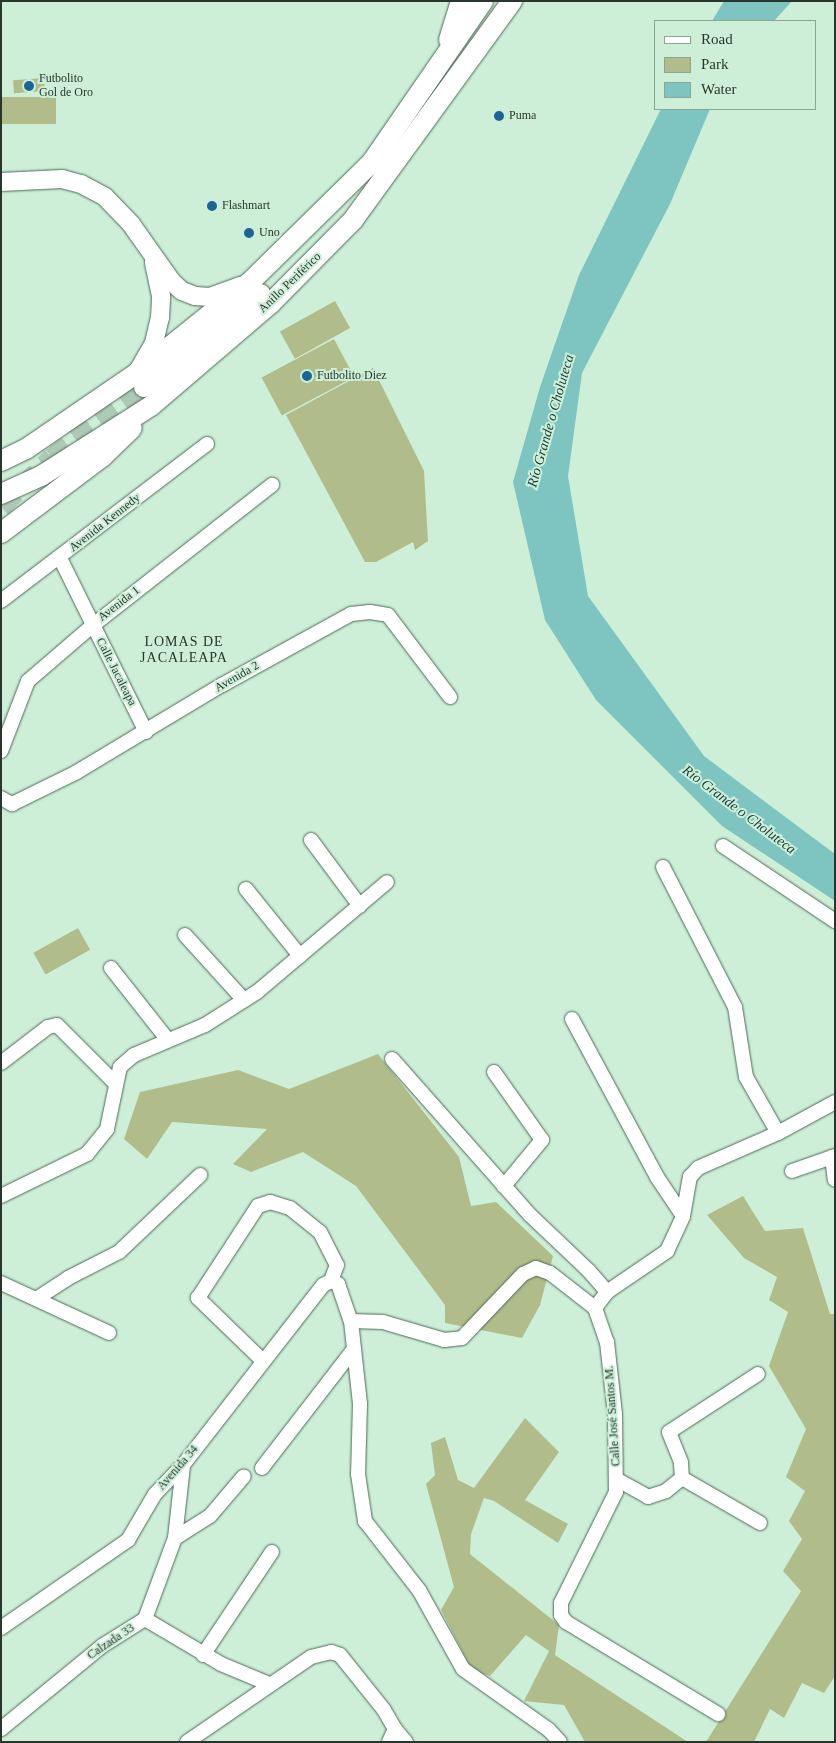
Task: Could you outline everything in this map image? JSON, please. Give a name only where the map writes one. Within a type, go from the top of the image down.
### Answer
[{"type":"highway","points":[[444,58],[461,1]]},
{"type":"highway","points":[[1,461],[26,449],[204,342],[276,279],[308,248],[372,162],[483,1]]},
{"type":"highway","name":"Anillo Periférico","points":[[1,494],[41,476],[151,406],[271,303],[353,220],[512,1]]},
{"type":"highway","points":[[141,380],[250,282],[372,162]]},
{"type":"highway","points":[[1,533],[103,456],[151,406]]},
{"type":"main road","points":[[1,182],[62,179],[81,184],[105,197],[137,230],[172,282],[195,296],[210,297],[250,282]]},
{"type":"main road","points":[[141,380],[154,343],[160,318],[161,296],[151,253]]},
{"type":"street","name":"Avenida Kennedy","points":[[1,601],[60,558],[207,444]]},
{"type":"street","name":"Avenida 1","points":[[1,751],[28,681],[92,626],[272,485]]},
{"type":"street","name":"Calle Jacaleapa","points":[[60,558],[146,732]]},
{"type":"street","name":"Avenida 2","points":[[1,798],[12,804],[77,772],[292,645],[351,614],[370,612],[388,615],[450,697]]},
{"type":"street","points":[[311,840],[360,906]]},
{"type":"street","points":[[723,846],[835,921]]},
{"type":"street","points":[[663,866],[735,1007],[746,1077],[778,1133]]},
{"type":"street","points":[[1,1196],[87,1154],[106,1129],[120,1067],[134,1055],[205,1024],[244,1000],[300,956],[386,882]]},
{"type":"street","points":[[246,889],[300,956]]},
{"type":"street","points":[[186,935],[244,1000]]},
{"type":"street","points":[[111,968],[167,1039]]},
{"type":"street","points":[[572,1019],[657,1176],[683,1216]]},
{"type":"street","points":[[1,1064],[48,1027],[57,1025],[115,1083]]},
{"type":"street","points":[[392,1059],[504,1186],[607,1292]]},
{"type":"street","points":[[494,1072],[542,1140],[504,1186]]},
{"type":"street","points":[[351,1321],[382,1322],[444,1340],[462,1338],[523,1274],[536,1268],[550,1273],[595,1308],[607,1292],[666,1251],[683,1216],[690,1177],[698,1168],[778,1133],[835,1102]]},
{"type":"street","points":[[792,1171],[833,1156],[835,1180]]},
{"type":"street","points":[[36,1299],[68,1278],[119,1252],[200,1175]]},
{"type":"street","points":[[263,1362],[198,1298],[258,1206],[270,1202],[290,1208],[320,1232],[337,1265],[330,1282],[338,1284],[351,1321],[360,1404],[358,1474],[365,1522],[420,1590],[464,1669],[549,1730],[560,1742]]},
{"type":"street","name":"Avenida 34","points":[[1,1628],[128,1540],[155,1494],[183,1466],[323,1285],[330,1282]]},
{"type":"street","points":[[1,1283],[109,1333]]},
{"type":"street","name":"Calle José Santos M.","points":[[595,1308],[607,1342],[615,1414],[616,1492],[561,1602],[561,1615],[566,1622],[718,1714]]},
{"type":"street","points":[[262,1468],[354,1349]]},
{"type":"street","points":[[682,1478],[681,1462],[669,1432],[758,1374]]},
{"type":"street","name":"Calzada 33","points":[[1,1729],[102,1646],[145,1620],[176,1538],[183,1466]]},
{"type":"street","points":[[176,1538],[210,1516],[244,1476]]},
{"type":"street","points":[[616,1479],[648,1497],[666,1491],[682,1478]]},
{"type":"street","points":[[682,1478],[760,1524]]},
{"type":"street","points":[[204,1655],[272,1552]]},
{"type":"street","points":[[145,1620],[204,1655],[269,1684]]},
{"type":"street","points":[[187,1742],[311,1657],[331,1652],[340,1655],[384,1710],[392,1736],[406,1742]]},
{"type":"green space","name":"Futbolito Gol de Oro","points":[[44,78],[45,91],[14,93],[13,80]]},
{"type":"green space","points":[[2,97],[56,97],[56,124],[2,124]]},
{"type":"green space","name":"Futbolito Diez","points":[[335,301],[350,328],[295,359],[280,332]]},
{"type":"green space","name":"Futbolito Diez","points":[[334,339],[354,377],[282,415],[262,377]]},
{"type":"green space","points":[[373,368],[424,471],[428,541],[415,550],[413,542],[376,562],[365,562],[286,415]]},
{"type":"green space","points":[[78,928],[90,950],[46,975],[33,953]]},
{"type":"green space","points":[[378,1054],[459,1157],[471,1206],[496,1202],[553,1256],[540,1305],[522,1338],[445,1323],[445,1305],[356,1186],[303,1152],[251,1172],[233,1164],[267,1129],[172,1122],[147,1159],[124,1139],[140,1092],[238,1070],[289,1089]]},
{"type":"green space","points":[[743,1196],[765,1231],[803,1228],[830,1314],[835,1314],[835,1676],[824,1693],[802,1683],[784,1718],[770,1709],[754,1742],[706,1742],[801,1591],[783,1571],[802,1539],[789,1521],[805,1491],[786,1477],[806,1429],[769,1366],[788,1312],[769,1300],[777,1277],[744,1258],[707,1215]]},
{"type":"green space","points":[[525,1418],[559,1452],[525,1500],[568,1524],[558,1543],[494,1501],[484,1498],[471,1534],[470,1554],[559,1625],[555,1655],[688,1742],[585,1742],[564,1705],[524,1701],[549,1651],[526,1635],[490,1676],[472,1670],[441,1610],[454,1587],[426,1484],[435,1475],[431,1443],[445,1437],[458,1480],[474,1488]]},
{"type":"water","points":[[724,1],[792,1],[775,20],[713,20]]},
{"type":"water","name":"Río Grande o Choluteca","points":[[661,110],[710,110],[670,204],[582,373],[568,476],[588,596],[704,756],[835,854],[835,901],[722,826],[596,700],[545,620],[513,482],[540,387],[579,275]]},
{"type":"tunnel","points":[[1,507],[52,458],[144,387]]},
{"type":"place","name":"Futbolito Gol de Oro","points":[[29,86]]},
{"type":"place","name":"Puma","points":[[499,116]]},
{"type":"place","name":"Flashmart","points":[[212,206]]},
{"type":"place","name":"Uno","points":[[249,233]]},
{"type":"place","name":"Futbolito Diez","points":[[307,376]]},
{"type":"district","name":"LOMAS DE JACALEAPA","points":[[184,650]]}]
